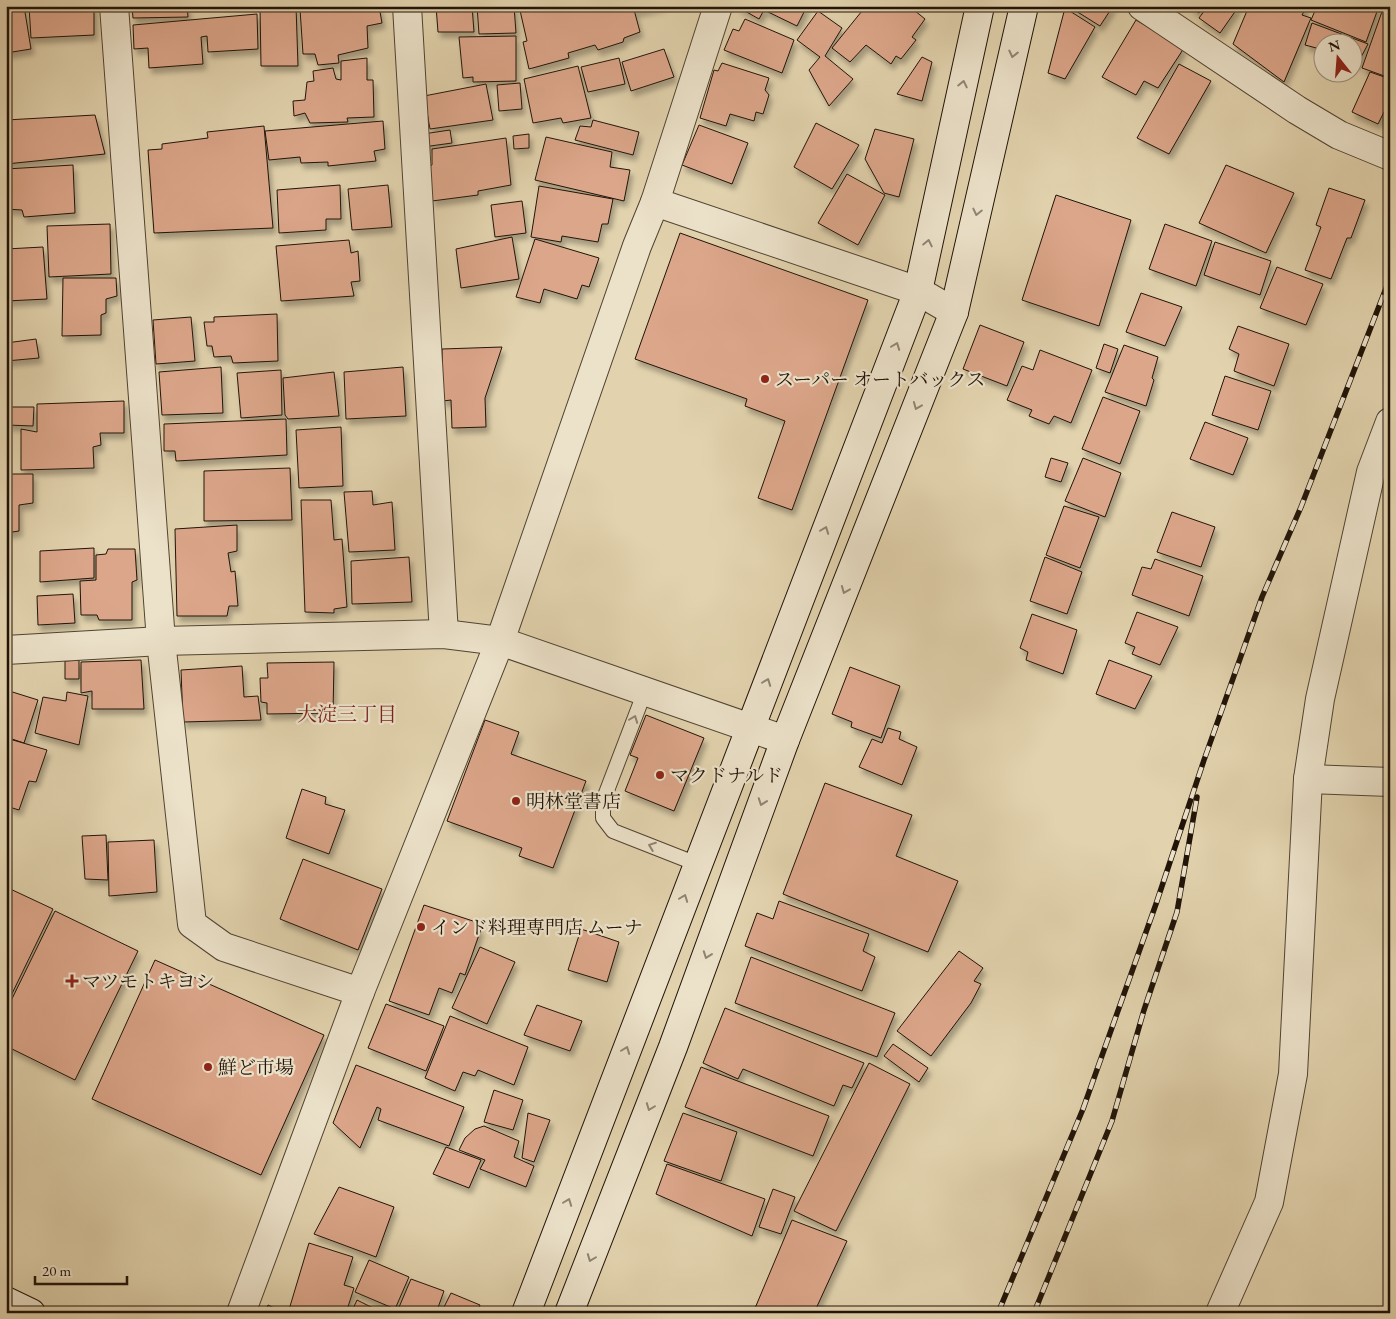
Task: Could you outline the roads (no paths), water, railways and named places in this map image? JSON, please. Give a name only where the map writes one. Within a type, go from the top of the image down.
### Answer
[{"type":"street","points":[[114,6],[161,641],[192,924],[224,947],[360,992]]},
{"type":"street","points":[[407,6],[444,634]]},
{"type":"street","points":[[241,1313],[360,992],[500,641],[637,246],[655,202],[718,6]]},
{"type":"street","points":[[526,1313],[749,727],[918,291],[980,6]]},
{"type":"street","points":[[569,1313],[673,1047],[785,740],[954,312],[1024,6]]},
{"type":"street","points":[[1142,6],[1297,110],[1339,135],[1390,156]]},
{"type":"street","points":[[655,202],[918,291],[954,312]]},
{"type":"street","points":[[1220,1313],[1269,1202],[1293,1074],[1308,779],[1320,699],[1380,472],[1390,422]]},
{"type":"street","points":[[6,650],[161,641],[444,634],[500,641],[785,740]]},
{"type":"street","points":[[1308,779],[1390,782]]},
{"type":"street","points":[[6,1301],[31,1313]]},
{"type":"lane","points":[[645,691],[603,801],[603,818],[613,831],[697,864]]},
{"type":"railway","points":[[998,1313],[1083,1109],[1262,597],[1301,507],[1390,278]]},
{"type":"railway","points":[[1034,1313],[1112,1121],[1144,1010],[1177,912],[1197,797]]},
{"type":"place","name":"スーパー オートバックス","points":[[765,379]]},
{"type":"place","name":"マクドナルド","points":[[660,775]]},
{"type":"place","name":"明林堂書店","points":[[516,801]]},
{"type":"place","name":"インド料理専門店 ムーナ","points":[[421,927]]},
{"type":"place","name":"マツモトキヨシ","points":[[72,981]]},
{"type":"place","name":"鮮ど市場","points":[[208,1067]]},
{"type":"district","name":"大淀三丁目","points":[[347,714]]}]
